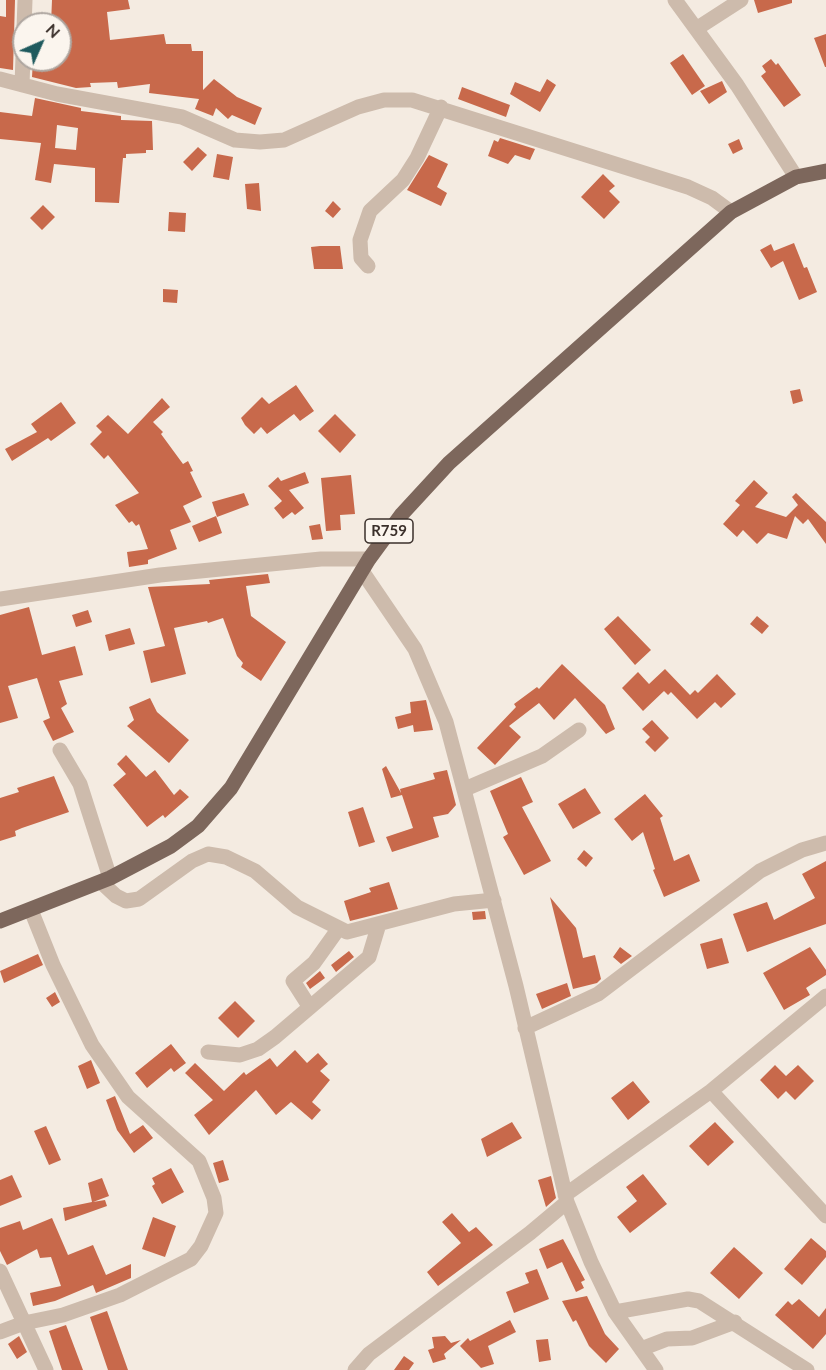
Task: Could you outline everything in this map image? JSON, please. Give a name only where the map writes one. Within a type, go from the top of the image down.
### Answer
[{"type":"main road","name":"R759","points":[[0,921],[105,880],[171,846],[198,826],[231,788],[366,565],[402,514],[449,463],[731,212],[796,177],[826,171]]},
{"type":"street","points":[[22,85],[25,0]]},
{"type":"street","points":[[675,0],[737,85],[796,177]]},
{"type":"street","points":[[696,29],[741,0]]},
{"type":"street","points":[[0,79],[182,117],[235,140],[260,142],[284,140],[331,117],[384,100],[412,100],[441,107],[552,146],[688,187],[712,198],[731,212]]},
{"type":"street","points":[[368,266],[361,258],[360,240],[370,212],[403,180],[417,158],[441,107]]},
{"type":"street","points":[[0,599],[160,574],[321,559],[366,565],[415,650],[446,722],[494,900],[566,1198],[591,1262],[615,1312],[657,1370]]},
{"type":"street","points":[[465,789],[542,756],[570,738],[579,729]]},
{"type":"street","points":[[60,750],[80,784],[105,880],[116,896],[126,901],[139,898],[192,861],[208,854],[226,856],[255,872],[297,907],[347,932],[356,932],[454,904],[494,900]]},
{"type":"street","points":[[525,1028],[598,994],[760,871],[802,850],[826,843]]},
{"type":"street","points":[[0,1332],[24,1323],[63,1315],[120,1294],[191,1259],[201,1246],[216,1213],[208,1182],[199,1161],[128,1097],[92,1045],[53,966],[31,910]]},
{"type":"street","points":[[208,1052],[240,1055],[258,1049],[369,957],[380,924]]},
{"type":"street","points":[[309,1006],[293,981],[314,963],[339,928]]},
{"type":"street","points":[[355,1370],[369,1354],[531,1233],[566,1198],[711,1091],[826,996]]},
{"type":"street","points":[[711,1091],[826,1216]]},
{"type":"street","points":[[0,1271],[46,1370]]},
{"type":"street","points":[[615,1312],[688,1299],[699,1301],[807,1370]]},
{"type":"street","points":[[641,1349],[667,1339],[692,1338],[735,1322]]},
{"type":"building","points":[[6,0],[15,0],[15,12],[12,12],[12,70],[0,68],[0,16],[6,17]]},
{"type":"building","points":[[52,0],[128,0],[130,9],[107,12],[110,40],[164,34],[166,44],[191,44],[192,51],[203,51],[203,90],[214,79],[237,97],[262,108],[255,125],[232,115],[228,119],[216,108],[213,116],[195,109],[199,99],[149,93],[150,84],[118,88],[117,82],[90,83],[91,87],[76,88],[32,77],[32,72],[72,72],[72,12],[52,12]]},
{"type":"building","points":[[754,0],[792,0],[792,3],[758,13]]},
{"type":"building","points":[[826,34],[826,67],[825,67],[814,38]]},
{"type":"building","points":[[683,54],[705,86],[692,95],[670,63]]},
{"type":"building","points":[[771,59],[776,65],[778,63],[801,95],[784,107],[761,76],[766,72],[762,66]]},
{"type":"building","points":[[547,79],[556,85],[540,112],[510,94],[515,82],[540,92]]},
{"type":"building","points":[[722,81],[727,92],[709,104],[700,91]]},
{"type":"building","points":[[462,87],[510,105],[506,117],[458,99]]},
{"type":"building","points":[[35,98],[81,108],[81,111],[121,116],[121,120],[152,121],[153,150],[146,150],[146,153],[126,154],[126,158],[123,158],[119,203],[95,202],[95,168],[54,164],[51,183],[35,180],[41,143],[0,139],[0,112],[32,116]],"holes":[[[57,125],[78,128],[76,150],[55,148]]]},
{"type":"building","points":[[500,138],[535,149],[530,160],[515,155],[508,164],[488,156],[494,140],[498,142]]},
{"type":"building","points":[[739,139],[743,149],[733,154],[728,144]]},
{"type":"building","points":[[198,147],[207,155],[192,171],[183,162]]},
{"type":"building","points":[[217,154],[233,157],[229,180],[213,177]]},
{"type":"building","points":[[429,155],[448,164],[437,187],[447,193],[441,206],[407,190]]},
{"type":"building","points":[[603,174],[615,186],[609,191],[620,202],[604,219],[581,197]]},
{"type":"building","points":[[259,183],[261,211],[247,209],[245,184]]},
{"type":"building","points":[[333,201],[341,209],[333,218],[325,211]]},
{"type":"building","points":[[43,205],[55,217],[42,230],[30,218]]},
{"type":"building","points":[[169,212],[186,213],[185,232],[168,231]]},
{"type":"building","points":[[794,243],[817,292],[799,300],[783,261],[771,268],[760,250],[771,244],[774,251]]},
{"type":"building","points":[[340,246],[343,269],[314,269],[311,247]]},
{"type":"building","points":[[163,289],[178,290],[177,303],[163,302]]},
{"type":"building","points":[[296,385],[314,411],[300,421],[294,414],[267,434],[261,427],[254,434],[245,425],[241,418],[262,397],[269,404]]},
{"type":"building","points":[[800,389],[803,401],[793,404],[790,391]]},
{"type":"building","points":[[162,398],[170,407],[153,422],[163,432],[161,434],[183,464],[188,461],[193,471],[190,472],[202,497],[183,506],[191,522],[170,530],[177,549],[148,560],[148,564],[129,567],[127,552],[148,549],[139,524],[136,526],[132,521],[129,523],[115,505],[139,493],[108,455],[104,459],[90,444],[102,432],[96,426],[108,415],[128,434]]},
{"type":"building","points":[[61,402],[76,423],[51,441],[48,438],[12,461],[5,449],[37,432],[31,424]]},
{"type":"building","points":[[335,414],[356,435],[340,453],[318,431]]},
{"type":"building","points":[[305,472],[309,483],[289,490],[304,508],[295,515],[292,512],[283,519],[274,508],[282,501],[268,486],[278,477],[281,481]]},
{"type":"building","points":[[351,475],[355,514],[340,515],[341,530],[326,531],[321,478]]},
{"type":"building","points":[[754,480],[768,493],[755,507],[786,517],[798,505],[792,497],[796,493],[826,522],[826,544],[808,519],[803,524],[795,516],[787,539],[768,533],[757,544],[743,530],[737,537],[723,524],[740,505],[735,501]]},
{"type":"building","points":[[244,493],[249,505],[217,517],[212,502]]},
{"type":"building","points":[[216,516],[222,533],[199,542],[192,526]]},
{"type":"building","points":[[320,524],[323,539],[312,540],[309,526]]},
{"type":"building","points":[[268,574],[270,583],[246,586],[251,616],[286,642],[261,681],[241,667],[243,663],[237,656],[223,618],[208,623],[207,621],[174,628],[186,674],[151,683],[143,651],[165,646],[148,587],[210,584],[209,580]]},
{"type":"building","points":[[29,607],[42,655],[75,646],[83,675],[59,681],[67,704],[61,708],[74,732],[53,741],[43,721],[50,718],[37,678],[8,686],[18,718],[0,723],[0,615]]},
{"type":"building","points":[[88,610],[92,622],[76,627],[72,615]]},
{"type":"building","points":[[618,616],[651,650],[635,665],[604,629]]},
{"type":"building","points":[[757,616],[769,626],[762,634],[750,624]]},
{"type":"building","points":[[130,628],[135,644],[109,651],[105,635]]},
{"type":"building","points":[[562,664],[605,705],[615,729],[606,734],[575,698],[554,720],[539,703],[509,726],[521,737],[495,765],[477,748],[516,707],[514,704],[537,687],[539,689]]},
{"type":"building","points":[[665,669],[690,695],[695,690],[698,693],[717,674],[736,694],[721,708],[715,702],[697,719],[671,692],[668,695],[664,691],[643,711],[622,688],[638,672],[649,684]]},
{"type":"building","points":[[150,698],[157,712],[189,740],[169,763],[127,726],[134,720],[129,707]]},
{"type":"building","points":[[426,700],[433,730],[414,732],[413,725],[398,729],[395,717],[411,713],[410,702]]},
{"type":"building","points":[[652,720],[669,738],[655,752],[645,742],[650,737],[642,729]]},
{"type":"building","points":[[126,755],[146,777],[155,770],[174,795],[180,789],[189,797],[165,818],[163,815],[147,827],[113,785],[126,774],[117,764]]},
{"type":"building","points":[[386,766],[401,793],[400,789],[435,779],[433,773],[447,770],[456,805],[448,814],[433,817],[439,837],[392,852],[386,837],[413,828],[402,795],[391,798],[382,769]]},
{"type":"building","points":[[54,776],[69,812],[22,828],[15,831],[16,836],[0,841],[0,798],[19,792],[17,788]]},
{"type":"building","points":[[521,777],[533,802],[522,807],[551,861],[524,875],[503,837],[508,834],[490,791]]},
{"type":"building","points":[[585,788],[601,813],[573,829],[558,804]]},
{"type":"building","points":[[645,794],[663,816],[660,818],[674,861],[689,854],[700,881],[664,897],[653,870],[655,869],[643,832],[632,841],[614,819]]},
{"type":"building","points":[[363,807],[375,842],[359,847],[348,812]]},
{"type":"building","points":[[584,850],[593,858],[586,867],[577,859]]},
{"type":"building","points":[[826,861],[826,924],[747,952],[733,914],[767,902],[774,920],[815,898],[802,874]]},
{"type":"building","points":[[389,882],[398,909],[350,921],[344,901],[371,892],[369,888]]},
{"type":"building","points":[[550,897],[576,928],[583,958],[595,955],[601,979],[597,983],[573,989]]},
{"type":"building","points":[[485,911],[486,919],[473,920],[472,912]]},
{"type":"building","points":[[722,938],[729,963],[707,969],[700,944]]},
{"type":"building","points":[[620,947],[632,956],[621,964],[613,957]]},
{"type":"building","points":[[810,947],[826,970],[826,975],[806,988],[810,995],[784,1010],[763,973]]},
{"type":"building","points":[[349,951],[354,957],[336,972],[331,965]]},
{"type":"building","points":[[38,954],[43,965],[4,983],[0,971]]},
{"type":"building","points":[[320,971],[325,978],[310,989],[306,983]]},
{"type":"building","points":[[567,983],[571,996],[542,1009],[536,994]]},
{"type":"building","points":[[55,992],[60,1002],[52,1007],[46,998]]},
{"type":"building","points":[[235,1001],[255,1021],[238,1038],[218,1018]]},
{"type":"building","points":[[171,1044],[186,1063],[174,1072],[171,1068],[147,1088],[135,1073]]},
{"type":"building","points":[[295,1050],[307,1063],[318,1053],[328,1064],[320,1071],[330,1080],[312,1102],[321,1110],[312,1120],[291,1102],[276,1115],[256,1090],[209,1135],[194,1115],[213,1100],[185,1073],[195,1063],[224,1091],[244,1072],[246,1075],[270,1058],[277,1067]]},
{"type":"building","points":[[91,1060],[100,1083],[87,1089],[78,1066]]},
{"type":"building","points":[[775,1065],[786,1076],[798,1065],[814,1081],[795,1100],[786,1091],[778,1099],[760,1080]]},
{"type":"building","points":[[633,1081],[650,1102],[628,1120],[611,1098]]},
{"type":"building","points":[[115,1096],[130,1134],[143,1125],[153,1138],[134,1153],[117,1130],[106,1100]]},
{"type":"building","points":[[512,1122],[522,1138],[487,1157],[481,1139]]},
{"type":"building","points":[[715,1122],[734,1142],[708,1166],[689,1146]]},
{"type":"building","points":[[46,1126],[61,1160],[49,1165],[34,1131]]},
{"type":"building","points":[[223,1160],[229,1180],[219,1183],[213,1163]]},
{"type":"building","points":[[171,1168],[184,1192],[162,1204],[152,1186],[155,1184],[152,1178]]},
{"type":"building","points":[[643,1174],[667,1204],[630,1233],[617,1217],[637,1201],[626,1187]]},
{"type":"building","points":[[12,1175],[22,1197],[0,1206],[0,1180]]},
{"type":"building","points":[[551,1176],[556,1198],[546,1207],[538,1180]]},
{"type":"building","points":[[102,1178],[109,1196],[93,1202],[105,1200],[107,1206],[65,1221],[63,1208],[92,1202],[88,1183]]},
{"type":"building","points":[[452,1213],[469,1232],[476,1227],[493,1245],[438,1286],[427,1272],[461,1243],[442,1222]]},
{"type":"building","points":[[153,1217],[176,1226],[165,1257],[142,1249]]},
{"type":"building","points":[[52,1218],[68,1255],[93,1245],[106,1275],[131,1264],[131,1278],[96,1293],[93,1285],[55,1301],[33,1306],[30,1293],[61,1286],[51,1257],[40,1258],[37,1249],[7,1265],[0,1251],[0,1228],[20,1221],[23,1230]]},
{"type":"building","points":[[811,1238],[826,1251],[826,1257],[802,1285],[784,1269]]},
{"type":"building","points":[[563,1239],[585,1280],[581,1282],[584,1288],[576,1292],[562,1262],[547,1269],[539,1249]]},
{"type":"building","points":[[734,1247],[763,1273],[739,1299],[710,1273]]},
{"type":"building","points":[[537,1269],[549,1299],[514,1313],[506,1292],[529,1283],[525,1273]]},
{"type":"building","points":[[587,1296],[605,1334],[619,1349],[606,1363],[589,1346],[576,1320],[573,1322],[562,1301]]},
{"type":"building","points":[[799,1299],[819,1317],[826,1308],[826,1334],[813,1349],[775,1315],[788,1301],[792,1305]]},
{"type":"building","points":[[107,1311],[128,1370],[108,1370],[90,1317]]},
{"type":"building","points":[[510,1320],[516,1332],[488,1346],[494,1364],[481,1368],[460,1346],[468,1338],[470,1341]]},
{"type":"building","points":[[66,1325],[83,1370],[62,1370],[49,1331]]},
{"type":"building","points":[[19,1336],[27,1352],[17,1359],[8,1344]]},
{"type":"building","points":[[445,1336],[451,1343],[461,1340],[444,1354],[446,1359],[433,1363],[428,1350],[434,1348],[432,1337]]},
{"type":"building","points":[[548,1339],[551,1360],[539,1362],[536,1340]]},
{"type":"building","points":[[404,1356],[414,1363],[409,1370],[394,1370]]}]
